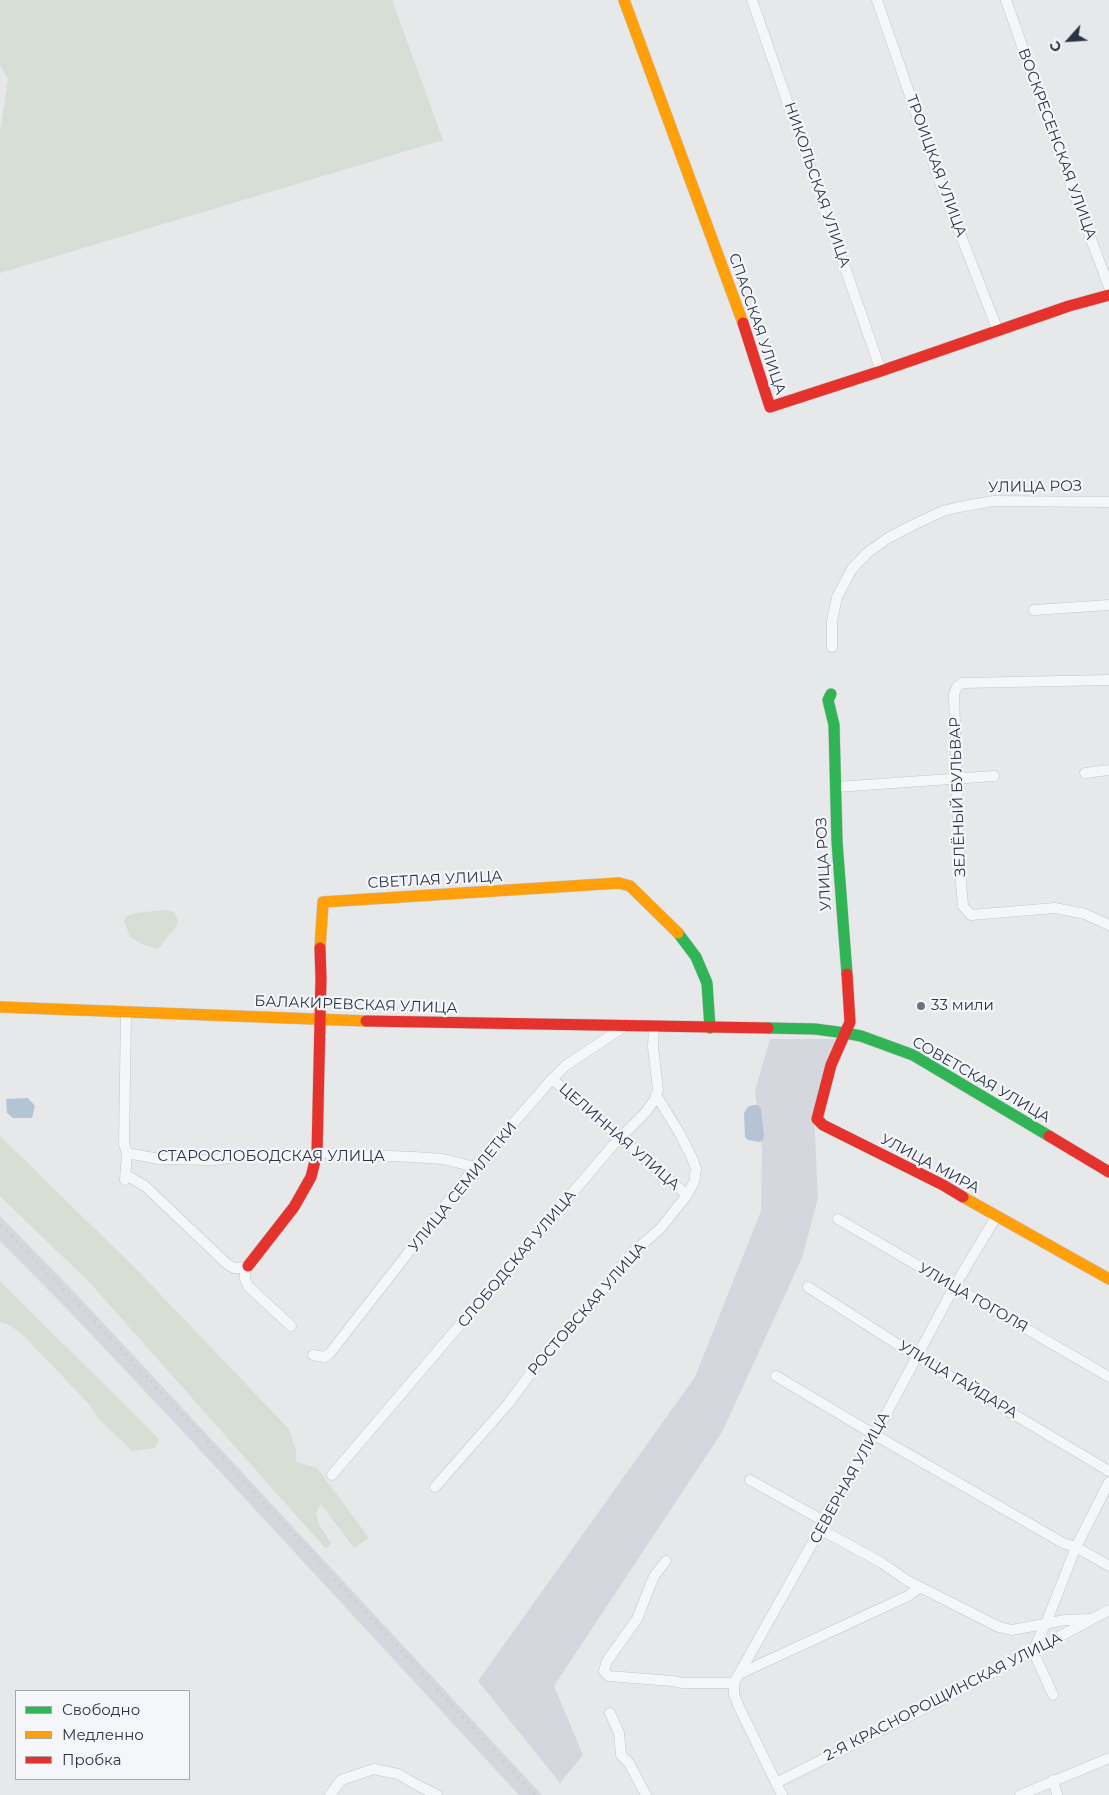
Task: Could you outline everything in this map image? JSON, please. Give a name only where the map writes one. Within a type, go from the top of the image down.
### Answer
[{"type":"street","name":"СПАССКАЯ УЛИЦА","points":[[624,0],[739,311],[770,407],[881,371],[1068,306],[1109,295]]},
{"type":"street","name":"НИКОЛЬСКАЯ УЛИЦА","points":[[752,0],[881,371]]},
{"type":"street","name":"ТРОИЦКАЯ УЛИЦА","points":[[877,0],[940,182],[998,331]]},
{"type":"street","name":"ВОСКРЕСЕНСКАЯ УЛИЦА","points":[[1006,0],[1070,183],[1109,287]]},
{"type":"street","name":"УЛИЦА РОЗ","points":[[832,647],[832,621],[837,596],[852,569],[867,553],[888,538],[943,511],[994,501],[1109,502]]},
{"type":"street","points":[[1034,610],[1109,605]]},
{"type":"street","name":"ЗЕЛЁНЫЙ БУЛЬВАР","points":[[1109,680],[962,683],[954,694],[959,857],[963,906],[971,915],[1055,908],[1085,914],[1109,925]]},
{"type":"street","name":"УЛИЦА РОЗ","points":[[831,694],[828,700],[834,725],[837,842],[850,1022],[846,1033]]},
{"type":"street","points":[[1085,773],[1109,770]]},
{"type":"street","points":[[836,787],[994,776]]},
{"type":"street","name":"СВЕТЛАЯ УЛИЦА","points":[[248,1266],[294,1206],[311,1177],[317,1154],[322,978],[320,948],[323,902],[619,883],[630,886],[678,933],[696,957],[707,983],[710,1028]]},
{"type":"street","name":"БАЛАКИРЕВСКАЯ УЛИЦА","points":[[0,1007],[413,1023],[710,1028]]},
{"type":"street","points":[[126,1012],[124,1144],[127,1153],[125,1178],[145,1186],[227,1264],[234,1268],[248,1266]]},
{"type":"street","name":"УЛИЦА СЕМИЛЕТКИ","points":[[313,1355],[324,1357],[330,1353],[475,1167],[552,1079],[565,1066],[626,1026]]},
{"type":"street","points":[[654,1026],[653,1047],[658,1081],[656,1095]]},
{"type":"street","name":"СОВЕТСКАЯ УЛИЦА","points":[[710,1028],[816,1029],[861,1036],[913,1056],[1109,1172]]},
{"type":"street","name":"УЛИЦА МИРА","points":[[846,1033],[831,1065],[817,1119],[823,1125],[943,1185],[996,1217],[1109,1279]]},
{"type":"street","name":"ЦЕЛИННАЯ УЛИЦА","points":[[552,1079],[687,1195]]},
{"type":"street","name":"СЛОБОДСКАЯ УЛИЦА","points":[[332,1475],[620,1138],[646,1112],[656,1095]]},
{"type":"street","name":"РОСТОВСКАЯ УЛИЦА","points":[[435,1487],[508,1404],[541,1359],[561,1341],[570,1325],[599,1295],[633,1252],[660,1229],[687,1195],[694,1182],[696,1169],[680,1134],[656,1095]]},
{"type":"street","name":"СТАРОСЛОБОДСКАЯ УЛИЦА","points":[[127,1153],[159,1159],[214,1160],[249,1155],[317,1154],[443,1159],[475,1167]]},
{"type":"street","name":"СЕВЕРНАЯ УЛИЦА","points":[[737,1678],[821,1525],[875,1435],[954,1287],[996,1217]]},
{"type":"street","name":"УЛИЦА ГОГОЛЯ","points":[[838,1220],[1109,1377]]},
{"type":"street","points":[[248,1266],[244,1279],[248,1286],[291,1326]]},
{"type":"street","name":"УЛИЦА ГАЙДАРА","points":[[808,1287],[916,1356],[1109,1471]]},
{"type":"street","points":[[776,1376],[1063,1543],[1076,1547],[1109,1566]]},
{"type":"street","points":[[750,1480],[908,1581],[1005,1629],[1012,1630],[1065,1620],[1094,1618]]},
{"type":"street","points":[[1053,1695],[1033,1651],[1076,1547],[1109,1482]]},
{"type":"street","points":[[666,1561],[654,1576],[637,1619],[607,1661],[604,1671],[609,1676],[683,1683],[737,1678],[908,1596],[920,1587]]},
{"type":"street","name":"2-Я КРАСНОРОЩИНСКАЯ УЛИЦА","points":[[776,1783],[947,1697],[1109,1610]]},
{"type":"street","points":[[737,1678],[734,1694],[782,1795]]},
{"type":"street","points":[[610,1713],[620,1733],[621,1755],[629,1763],[646,1795]]},
{"type":"street","points":[[1020,1795],[1109,1758]]},
{"type":"street","points":[[330,1795],[341,1780],[374,1769],[398,1774],[417,1786],[437,1795]]},
{"type":"street","points":[[1053,1780],[1057,1795]]},
{"type":"shaded area","points":[[0,0],[392,0],[443,140],[0,273],[0,132],[8,79],[0,65]]},
{"type":"shaded area","points":[[164,910],[174,912],[178,921],[177,925],[158,949],[144,945],[130,937],[124,920],[127,916]]},
{"type":"shaded area","points":[[770,1039],[837,1039],[814,1114],[818,1198],[802,1258],[722,1432],[554,1686],[583,1755],[560,1783],[478,1681],[695,1377],[761,1211],[762,1150],[755,1091]]},
{"type":"shaded area","points":[[0,1136],[135,1268],[289,1429],[296,1451],[296,1462],[317,1468],[369,1538],[354,1548],[321,1504],[316,1513],[319,1525],[331,1543],[326,1549],[90,1283],[0,1196]]},
{"type":"shaded area","points":[[0,1216],[80,1298],[542,1795],[519,1795],[188,1437],[0,1241]]},
{"type":"shaded area","points":[[0,1281],[153,1433],[159,1440],[155,1448],[132,1451],[98,1418],[89,1404],[22,1334],[9,1325],[0,1322]]},
{"type":"water","points":[[28,1098],[35,1106],[32,1118],[13,1118],[7,1113],[6,1099]]},
{"type":"water","points":[[758,1105],[761,1109],[764,1136],[763,1140],[759,1142],[748,1140],[745,1137],[744,1113],[748,1107]]},
{"type":"railway","points":[[0,1224],[194,1427],[535,1795]]},
{"type":"traffic: fast","points":[[831,694],[828,700],[834,725],[837,842],[847,974]]},
{"type":"traffic: fast","points":[[678,933],[696,957],[707,983],[710,1028]]},
{"type":"traffic: fast","points":[[768,1028],[815,1029],[845,1033],[861,1036],[913,1055],[1049,1136]]},
{"type":"traffic: slow","points":[[624,0],[743,323]]},
{"type":"traffic: slow","points":[[320,948],[323,902],[619,883],[630,886],[678,933]]},
{"type":"traffic: slow","points":[[0,1007],[366,1021]]},
{"type":"traffic: slow","points":[[963,1197],[1109,1279]]},
{"type":"traffic: jam","points":[[743,323],[770,407],[1069,306],[1109,295]]},
{"type":"traffic: jam","points":[[248,1266],[294,1207],[311,1177],[317,1153],[320,948]]},
{"type":"traffic: jam","points":[[847,974],[850,1022],[831,1065],[817,1119],[823,1125],[943,1185],[963,1197]]},
{"type":"traffic: jam","points":[[366,1021],[768,1028]]},
{"type":"traffic: jam","points":[[1049,1136],[1109,1172]]},
{"type":"place","name":"33 мили","points":[[921,1006]]}]
